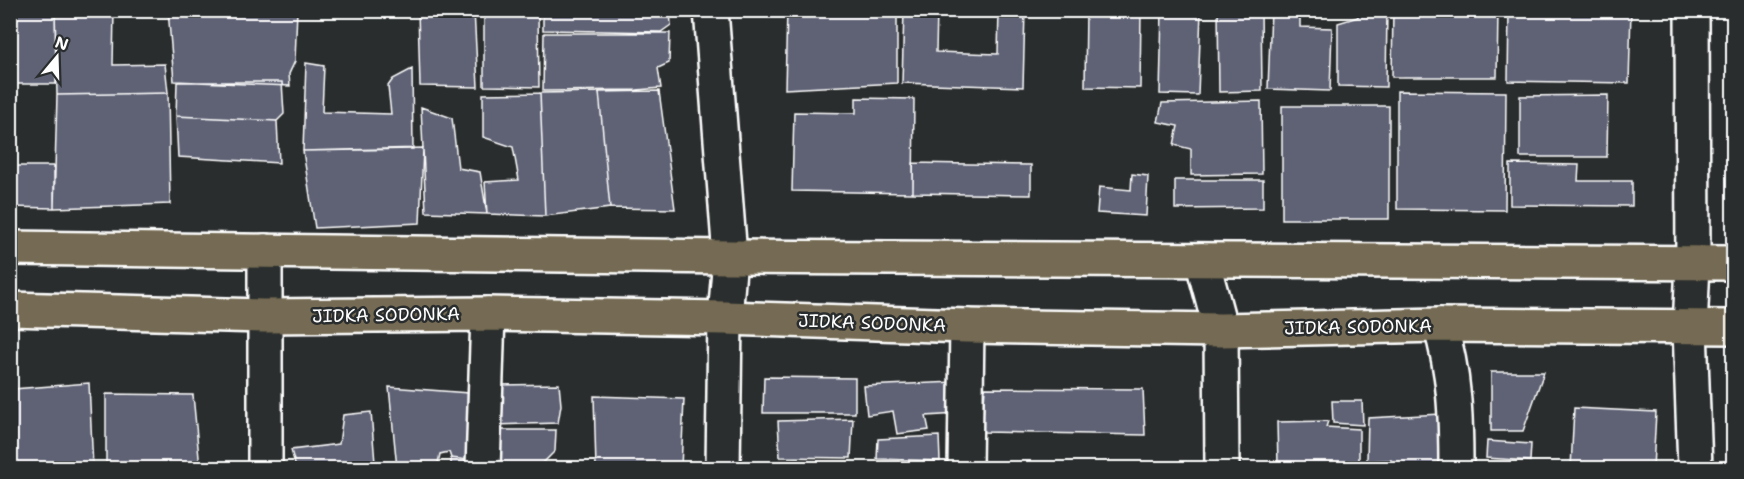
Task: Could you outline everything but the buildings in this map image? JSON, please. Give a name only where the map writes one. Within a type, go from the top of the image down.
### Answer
[{"type":"main road","points":[[10,248],[1734,263]]},
{"type":"main road","name":"JIDKA SODONKA","points":[[10,309],[263,316],[488,314],[725,318],[967,326],[1221,330],[1440,325],[1734,327]]},
{"type":"street","points":[[711,10],[730,256],[725,318],[723,468]]},
{"type":"street","points":[[1692,10],[1693,264],[1690,328],[1695,468]]},
{"type":"street","points":[[265,251],[263,316],[265,468]]},
{"type":"street","points":[[1202,260],[1221,330],[1222,468]]},
{"type":"street","points":[[483,468],[488,314]]},
{"type":"street","points":[[1440,325],[1449,354],[1455,400],[1456,468]]},
{"type":"street","points":[[965,468],[967,326]]}]
